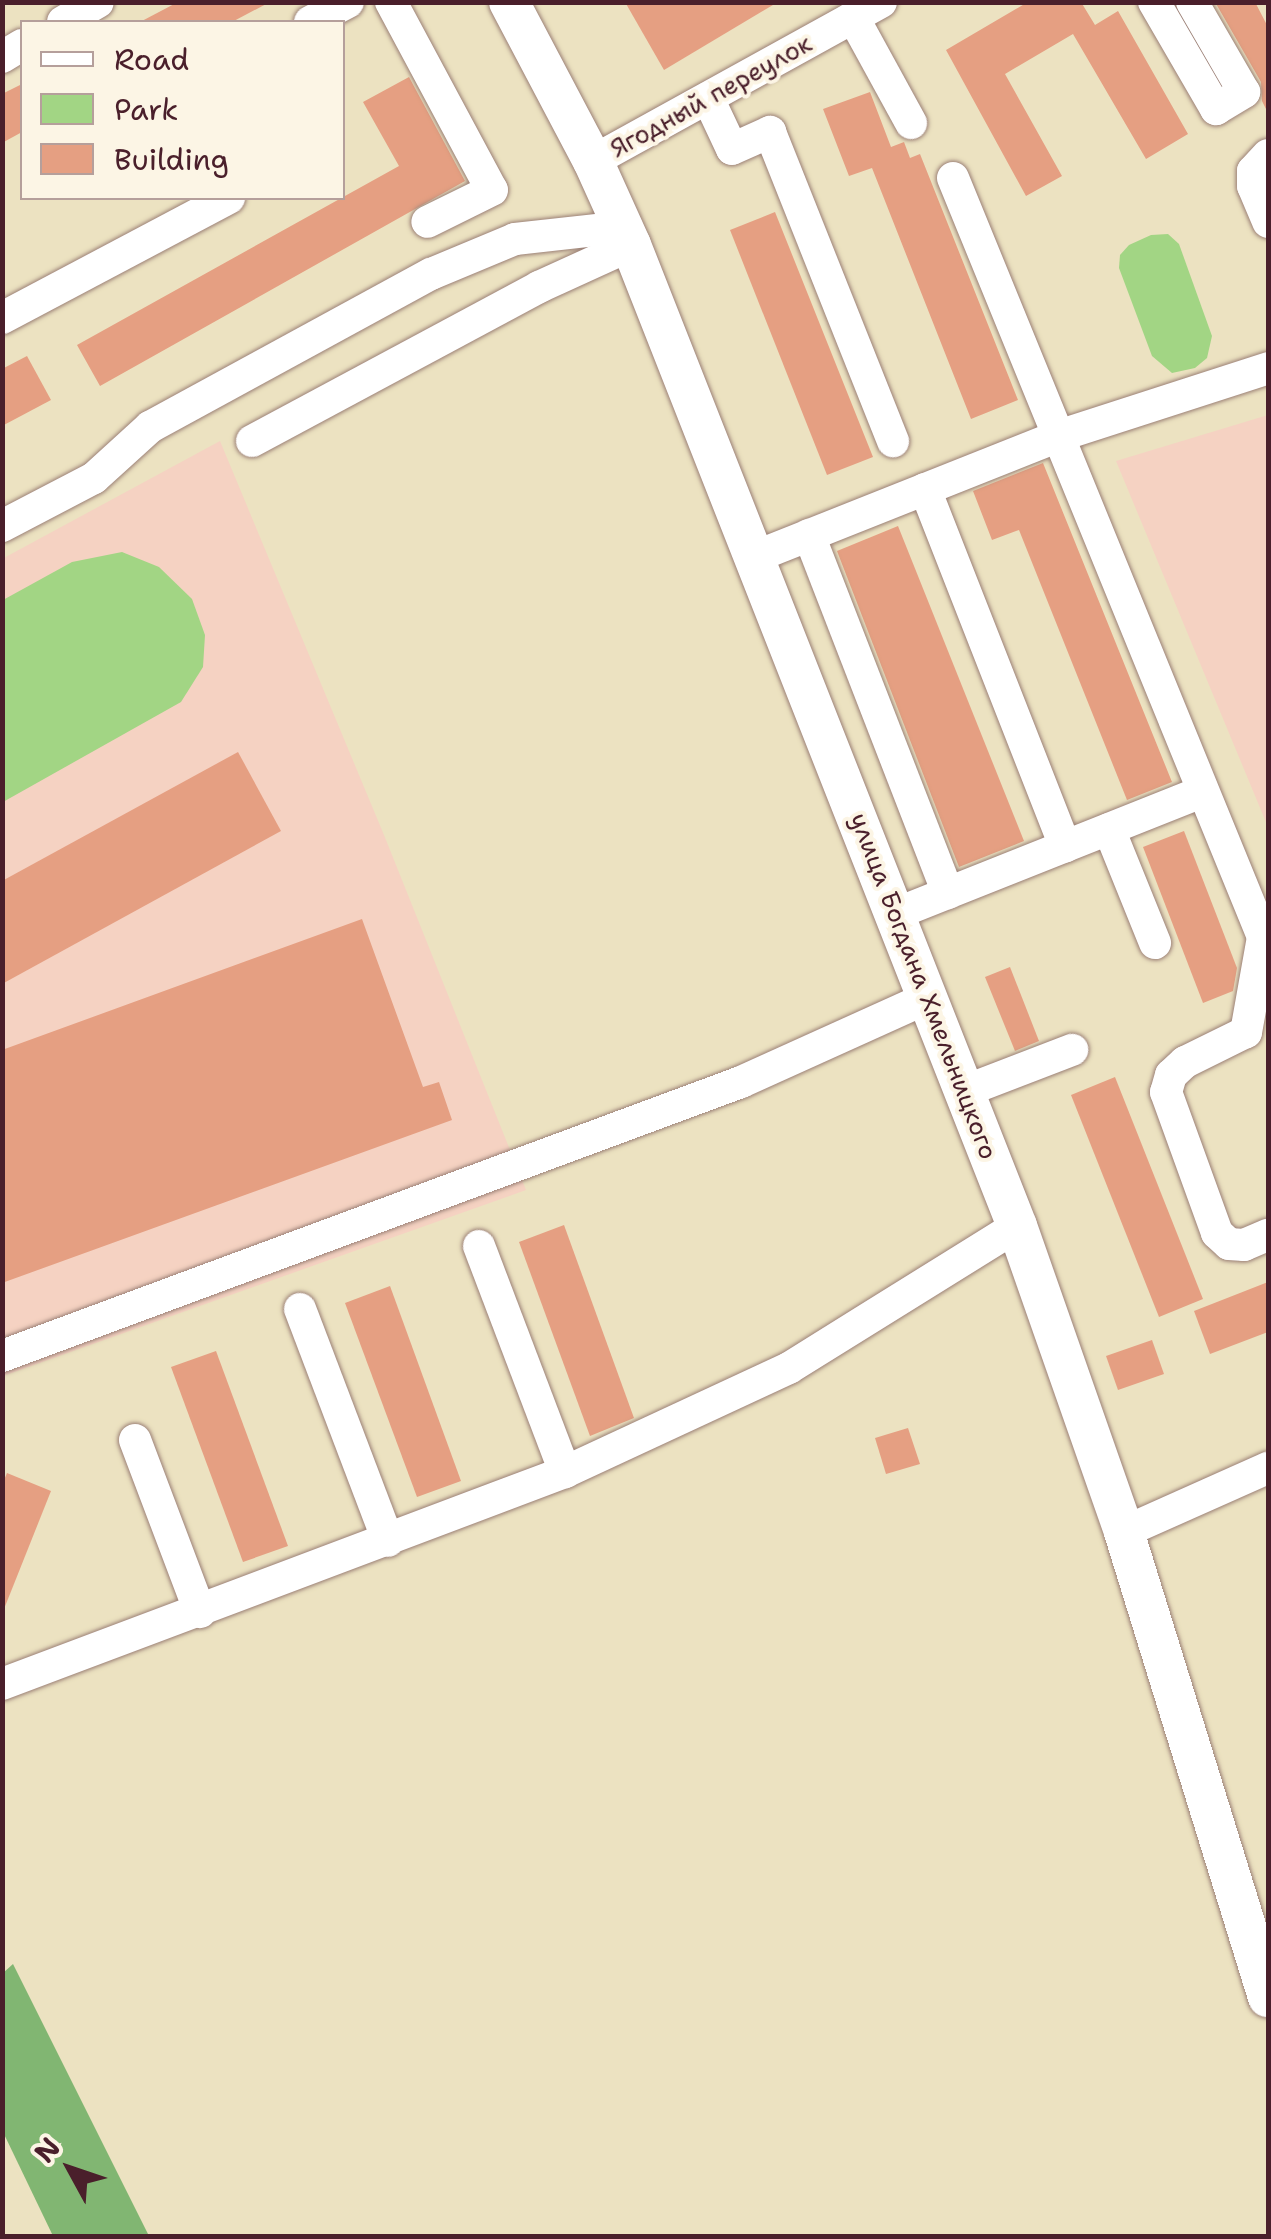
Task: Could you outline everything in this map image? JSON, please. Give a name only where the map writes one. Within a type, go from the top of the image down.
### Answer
[{"type":"main road","name":"улица Богдана Хмельницкого","points":[[509,2],[594,161],[628,236],[966,1091],[1124,1532],[1268,1997]]},
{"type":"street","points":[[66,20],[98,2]]},
{"type":"street","points":[[312,20],[348,2]]},
{"type":"street","points":[[391,2],[492,190],[427,222]]},
{"type":"street","points":[[1154,2],[1216,109],[1244,92],[1192,2]]},
{"type":"street","points":[[846,13],[910,123]]},
{"type":"street","name":"Ягодный переулок","points":[[594,161],[708,98],[846,13]]},
{"type":"street","points":[[708,98],[732,149],[770,132],[894,441]]},
{"type":"street","points":[[1268,155],[1253,171],[1252,186],[1268,222]]},
{"type":"street","points":[[953,178],[1200,792],[1266,936],[1258,1039],[1186,1062],[1171,1075],[1166,1092],[1218,1233],[1229,1244],[1244,1245],[1268,1236]]},
{"type":"street","points":[[2,318],[226,200]]},
{"type":"street","points":[[2,526],[94,478],[150,427],[431,274],[516,238],[628,236]]},
{"type":"street","points":[[252,441],[539,288],[628,236]]},
{"type":"street","points":[[516,238],[539,288]]},
{"type":"street","points":[[757,556],[1058,436],[1268,368]]},
{"type":"street","points":[[925,489],[1065,847]]},
{"type":"street","points":[[809,535],[948,893]]},
{"type":"street","points":[[896,914],[1200,792]]},
{"type":"street","points":[[1110,829],[1155,943]]},
{"type":"street","points":[[2,1356],[741,1082],[929,998]]},
{"type":"street","points":[[966,1091],[1072,1050]]},
{"type":"street","points":[[2,1684],[566,1472],[788,1368],[1017,1226]]},
{"type":"street","points":[[479,1246],[566,1472]]},
{"type":"street","points":[[300,1309],[388,1541]]},
{"type":"street","points":[[135,1440],[200,1612]]},
{"type":"street","points":[[1124,1532],[1268,1468]]},
{"type":"shaded area","points":[[1268,415],[1268,827],[1116,461]]},
{"type":"shaded area","points":[[220,441],[526,1190],[3,1376],[2,559]]},
{"type":"green space","points":[[1168,234],[1179,244],[1212,336],[1207,358],[1195,368],[1172,373],[1152,356],[1119,268],[1120,255],[1129,245],[1151,235]]},
{"type":"green space","points":[[122,552],[159,567],[192,599],[205,635],[203,667],[181,702],[3,802],[3,600],[72,562]]},
{"type":"green space","points":[[13,1964],[149,2236],[53,2236],[3,2132],[3,1973]]},
{"type":"building","points":[[178,2],[270,2],[236,20],[144,20]]},
{"type":"building","points":[[625,2],[778,2],[664,70]]},
{"type":"building","points":[[1028,2],[1081,2],[1095,25],[1118,11],[1188,134],[1146,159],[1073,34],[1005,74],[1062,176],[1026,196],[946,50]]},
{"type":"building","points":[[1215,2],[1255,2],[1268,27],[1268,113],[1262,101],[1261,82]]},
{"type":"building","points":[[409,77],[465,181],[100,386],[77,345],[338,200],[345,200],[345,196],[399,166],[363,102]]},
{"type":"building","points":[[20,85],[20,133],[2,143],[2,94]]},
{"type":"building","points":[[870,92],[891,147],[904,142],[910,158],[920,154],[1018,400],[971,419],[872,168],[849,176],[823,109]]},
{"type":"building","points":[[775,212],[873,457],[827,475],[730,230]]},
{"type":"building","points":[[27,356],[51,400],[2,426],[2,369]]},
{"type":"building","points":[[1043,463],[1172,782],[1127,800],[1019,530],[992,540],[973,491]]},
{"type":"building","points":[[898,526],[1024,841],[959,867],[837,551]]},
{"type":"building","points":[[238,752],[281,831],[2,984],[2,881]]},
{"type":"building","points":[[1184,831],[1237,968],[1233,991],[1203,1003],[1143,847]]},
{"type":"building","points":[[362,919],[423,1087],[439,1082],[452,1120],[2,1283],[2,1050]]},
{"type":"building","points":[[1010,967],[1039,1041],[1015,1051],[985,977]]},
{"type":"building","points":[[1115,1077],[1203,1299],[1159,1317],[1071,1095]]},
{"type":"building","points":[[564,1225],[634,1418],[590,1436],[519,1242]]},
{"type":"building","points":[[1268,1282],[1268,1332],[1210,1354],[1194,1311]]},
{"type":"building","points":[[390,1286],[461,1481],[417,1497],[345,1303]]},
{"type":"building","points":[[1152,1340],[1164,1374],[1118,1390],[1106,1356]]},
{"type":"building","points":[[216,1351],[288,1546],[243,1562],[171,1367]]},
{"type":"building","points":[[908,1428],[920,1464],[886,1474],[875,1438]]},
{"type":"building","points":[[7,1473],[51,1491],[4,1609],[2,1485]]}]
